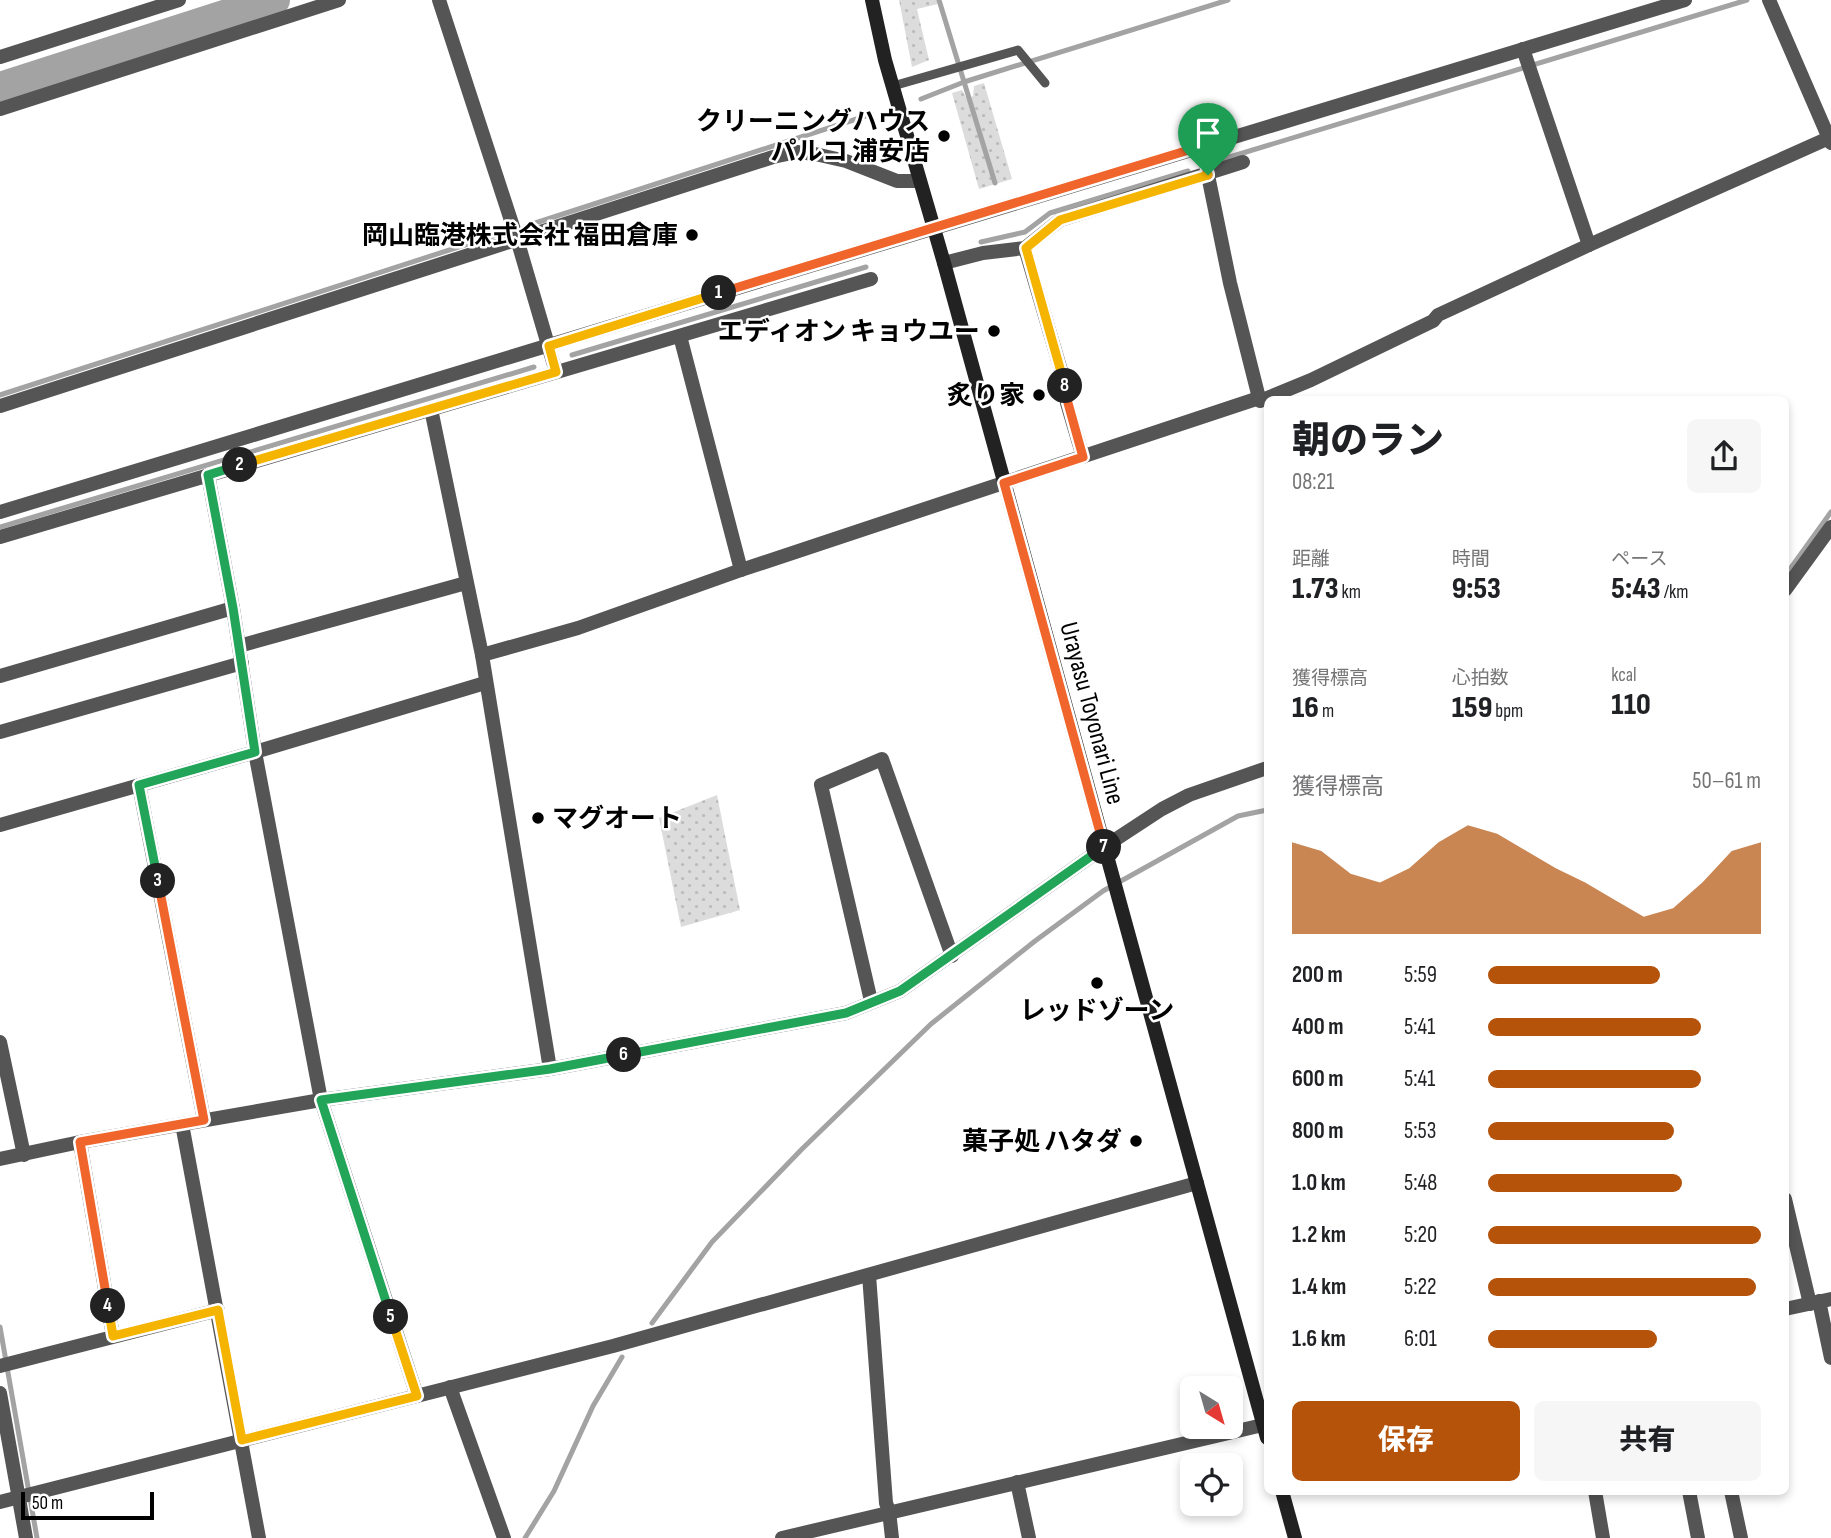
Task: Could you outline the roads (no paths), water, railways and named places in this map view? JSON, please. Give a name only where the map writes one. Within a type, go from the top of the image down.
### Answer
[{"type":"main road","name":"Urayasu Toyonari Line","points":[[872,0],[919,181],[944,263],[1264,1422]]},
{"type":"main road","points":[[1283,1495],[1295,1538]]},
{"type":"street","points":[[0,57],[179,0]]},
{"type":"street","points":[[0,109],[339,0]]},
{"type":"street","points":[[439,0],[517,239],[556,372]]},
{"type":"street","points":[[0,512],[1202,146],[1527,60],[1685,0]]},
{"type":"street","points":[[1272,396],[1311,380],[1433,321],[1438,315],[1589,245],[1830,141],[1769,0]]},
{"type":"street","points":[[1527,60],[1589,245]]},
{"type":"street","points":[[1202,146],[1230,283],[1259,398]]},
{"type":"street","points":[[0,406],[773,157],[797,152],[846,160],[897,181],[919,181]]},
{"type":"street","points":[[944,263],[983,253],[1026,248],[1060,220],[1243,162]]},
{"type":"street","points":[[1026,248],[1083,457]]},
{"type":"street","points":[[0,537],[871,279]]},
{"type":"street","points":[[680,336],[741,570]]},
{"type":"street","points":[[482,655],[578,628],[741,570],[1259,398],[1260,401],[1264,399]]},
{"type":"street","points":[[431,409],[482,655],[550,1069]]},
{"type":"street","points":[[208,475],[233,608],[255,752],[321,1100],[417,1396]]},
{"type":"street","points":[[1789,585],[1831,527]]},
{"type":"street","points":[[239,646],[466,583]]},
{"type":"street","points":[[0,676],[233,608]]},
{"type":"street","points":[[0,732],[242,663]]},
{"type":"street","points":[[0,825],[485,683]]},
{"type":"street","points":[[871,1001],[821,785],[882,758],[952,956]]},
{"type":"street","points":[[0,1159],[80,1142],[321,1100],[550,1069],[846,1013],[900,991],[1104,847],[1189,795],[1264,769]]},
{"type":"street","points":[[139,785],[204,1120]]},
{"type":"street","points":[[0,1042],[24,1155]]},
{"type":"street","points":[[182,1124],[259,1538]]},
{"type":"street","points":[[80,1142],[113,1336]]},
{"type":"street","points":[[0,1502],[613,1346],[1197,1183]]},
{"type":"street","points":[[1789,1211],[1820,1301],[1831,1357]]},
{"type":"street","points":[[869,1275],[886,1503],[890,1511],[892,1538]]},
{"type":"street","points":[[1789,1308],[1820,1301]]},
{"type":"street","points":[[4,1365],[218,1310]]},
{"type":"street","points":[[450,1387],[504,1538]]},
{"type":"street","points":[[0,1393],[25,1495],[26,1538]]},
{"type":"street","points":[[782,1538],[1017,1482],[1264,1429]]},
{"type":"street","points":[[1017,1482],[1029,1538]]},
{"type":"street","points":[[1596,1495],[1602,1538]]},
{"type":"street","points":[[1690,1495],[1698,1538]]},
{"type":"street","points":[[1732,1495],[1741,1538]]},
{"type":"lane","points":[[893,86],[1018,50],[1045,83]]},
{"type":"waterway","points":[[0,88],[274,0]]},
{"type":"waterway","points":[[939,0],[995,183]]},
{"type":"waterway","points":[[921,99],[964,82],[1228,0]]},
{"type":"waterway","points":[[1223,159],[1747,0]]},
{"type":"waterway","points":[[526,226],[869,115]]},
{"type":"waterway","points":[[981,242],[1025,232],[1050,213],[1188,171]]},
{"type":"waterway","points":[[0,395],[499,234]]},
{"type":"waterway","points":[[572,355],[866,267]]},
{"type":"waterway","points":[[0,527],[534,367]]},
{"type":"waterway","points":[[1789,570],[1831,512]]},
{"type":"waterway","points":[[652,1323],[712,1242],[802,1149],[931,1024],[1103,891],[1238,816],[1264,811]]},
{"type":"waterway","points":[[0,1327],[37,1538]]},
{"type":"waterway","points":[[525,1538],[554,1491],[593,1406],[622,1357]]},
{"type":"place","name":"クリーニングハウス パルコ 浦安店","points":[[944,136]]},
{"type":"place","name":"岡山臨港株式会社 福田倉庫","points":[[692,235]]},
{"type":"place","name":"エディオン キョウユー","points":[[994,331]]},
{"type":"place","name":"炙り家","points":[[1039,395]]},
{"type":"place","name":"マグオート","points":[[538,818]]},
{"type":"place","name":"レッドゾーン","points":[[1097,983]]},
{"type":"place","name":"菓子処 ハタダ","points":[[1136,1141]]}]
